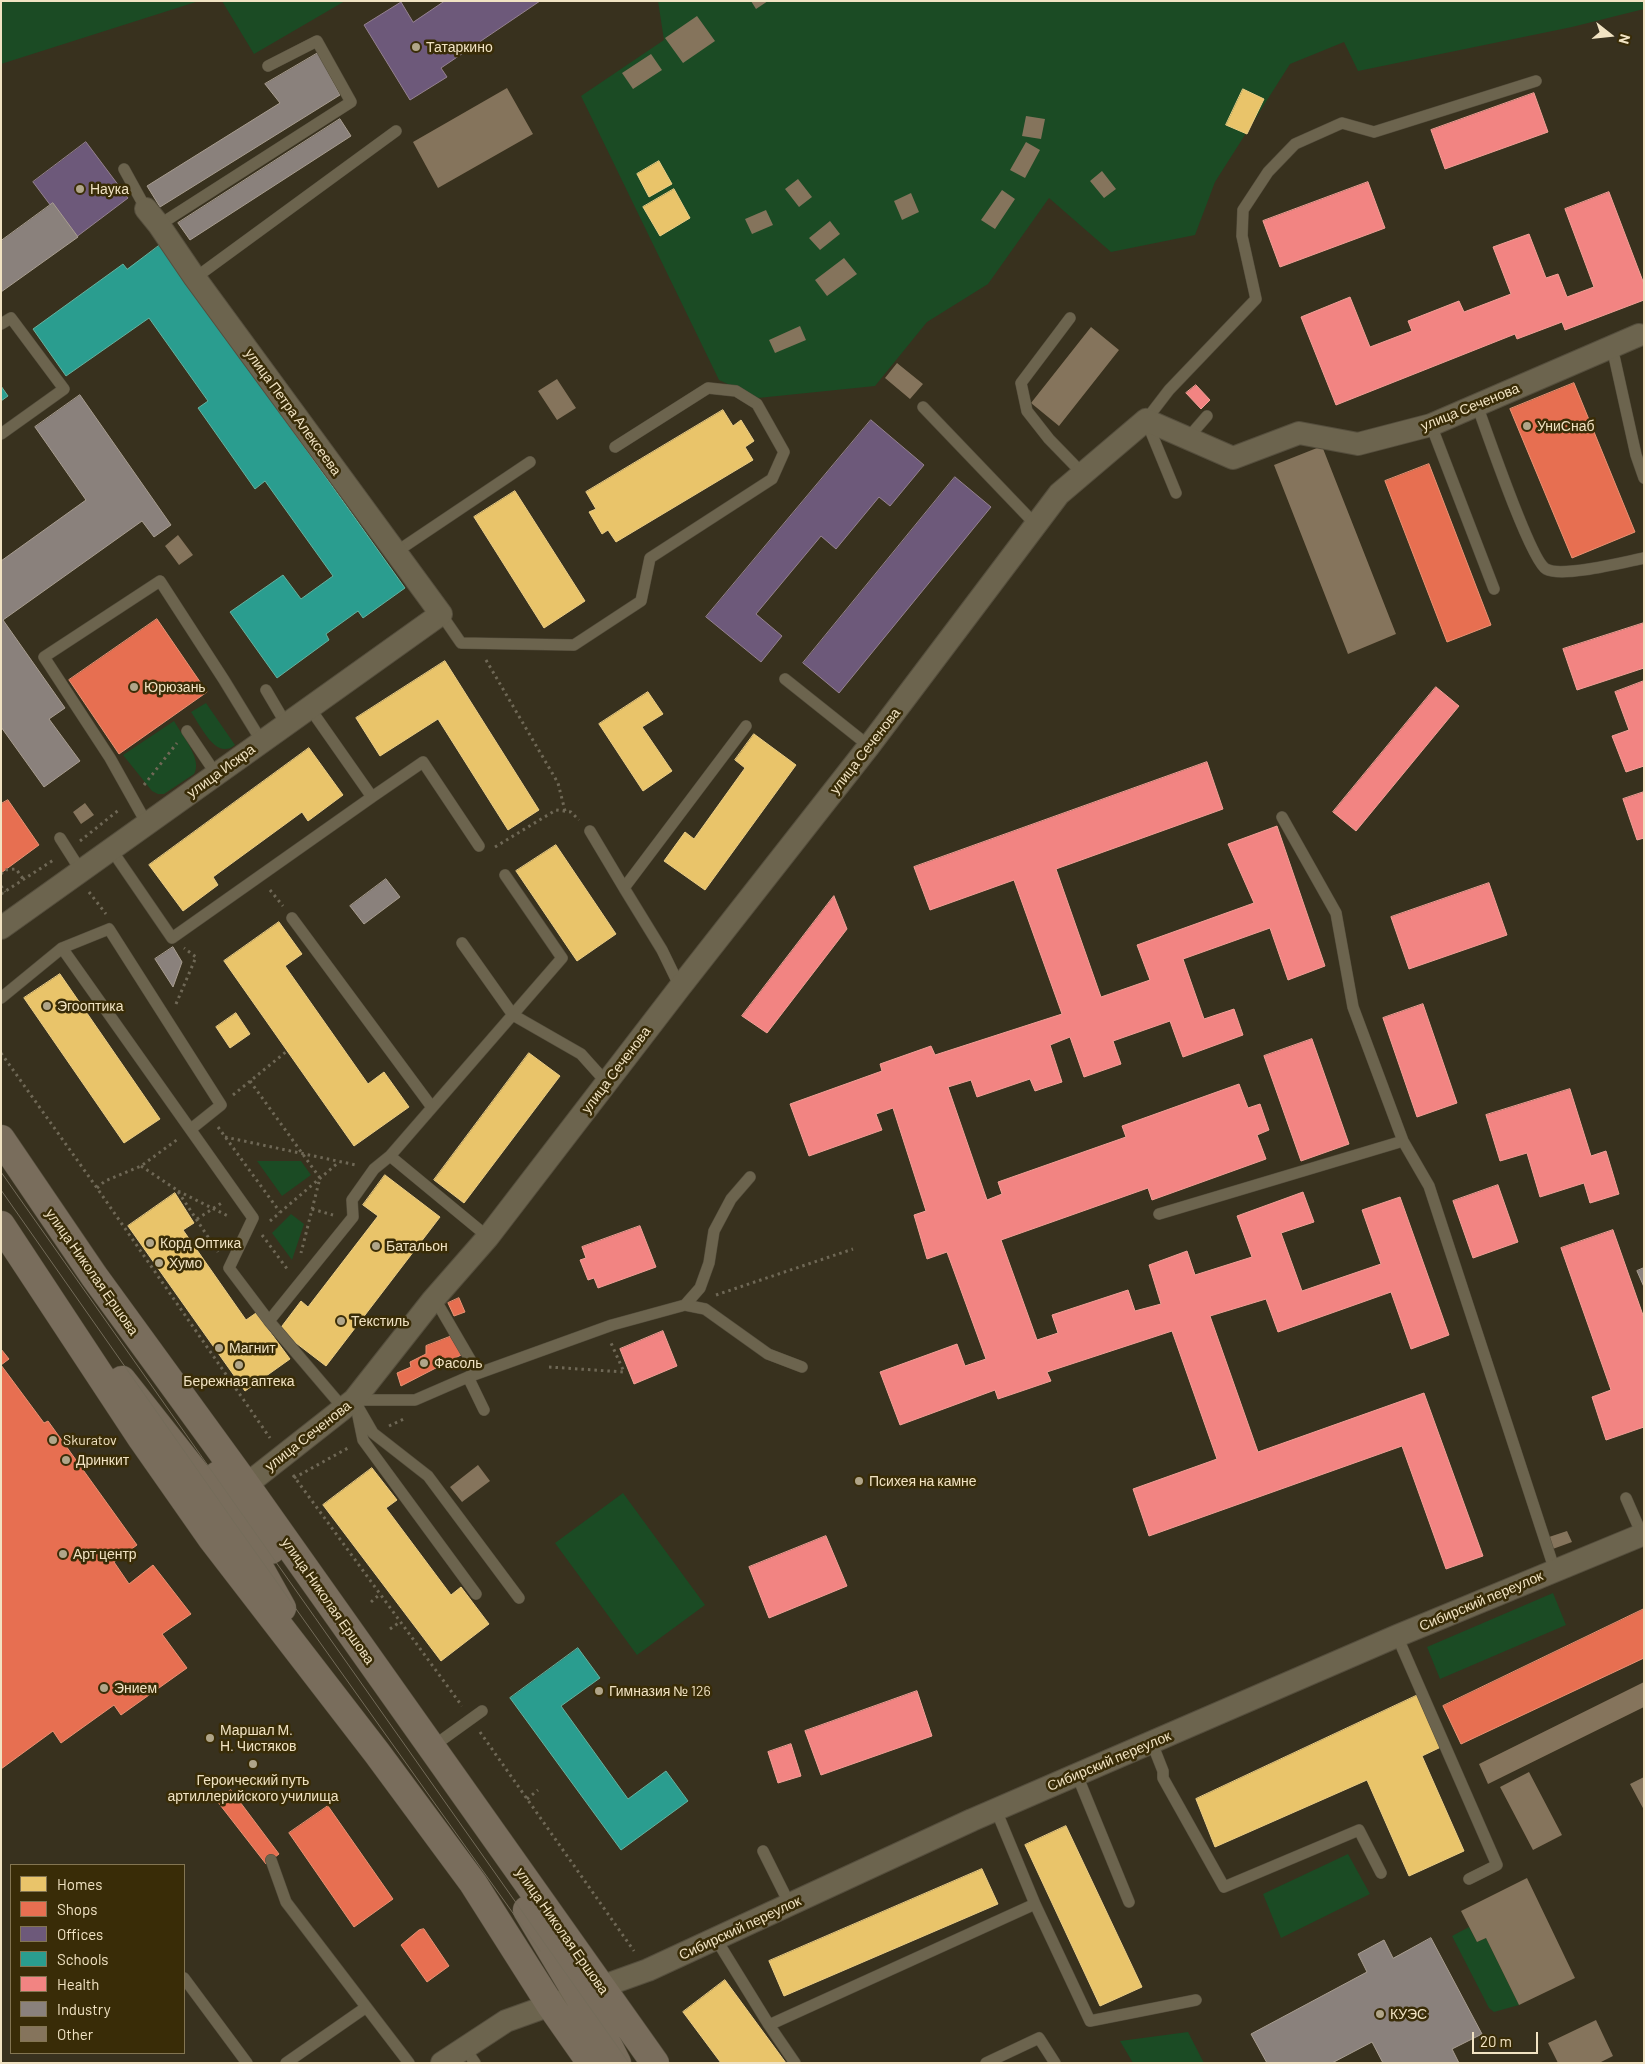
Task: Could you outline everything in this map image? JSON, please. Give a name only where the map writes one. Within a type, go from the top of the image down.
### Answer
[{"type":"main road","name":"улица Николая Ершова","points":[[1,1139],[94,1276],[246,1485],[429,1743]]},
{"type":"main road","points":[[1,1168],[94,1276],[243,1516],[429,1743],[590,1992],[633,2063]]},
{"type":"main road","points":[[2,1227],[234,1522],[328,1690],[378,1753],[472,1883],[551,2006],[592,2063]]},
{"type":"main road","points":[[472,1883],[590,1992],[609,2047],[617,2063]]},
{"type":"main road","name":"улица Николая Ершова","points":[[590,1992],[656,2063]]},
{"type":"street","name":"улица Петра Алексеева","points":[[152,217],[440,614]]},
{"type":"street","name":"улица Сеченова","points":[[246,1485],[349,1404],[432,1301],[488,1237],[680,987],[869,746],[1059,494],[1146,420],[1233,458],[1299,433],[1358,444],[1430,425],[1639,335]]},
{"type":"street","name":"улица Искра","points":[[1,928],[440,614]]},
{"type":"street","name":"Сибирский переулок","points":[[442,2063],[469,2055],[506,2021],[648,1970],[996,1810],[1398,1636],[1643,1536]]},
{"type":"lane","points":[[124,169],[152,217],[351,102],[317,41],[268,66]]},
{"type":"lane","points":[[1176,493],[1146,420],[1169,390],[1256,299],[1242,236],[1243,210],[1268,172],[1295,144],[1342,123],[1374,132],[1536,81]]},
{"type":"lane","points":[[195,278],[396,130]]},
{"type":"lane","points":[[1,324],[11,318],[64,389],[1,434]]},
{"type":"lane","points":[[1070,318],[1021,383],[1027,411],[1049,439],[1083,474]]},
{"type":"lane","points":[[1612,347],[1636,455],[1644,478]]},
{"type":"lane","points":[[440,614],[461,643],[574,645],[641,601],[650,558],[772,480],[784,452],[757,404],[736,392],[708,388],[615,447]]},
{"type":"lane","points":[[1477,405],[1539,563],[1547,570],[1568,572],[1644,558]]},
{"type":"lane","points":[[923,407],[1036,525]]},
{"type":"lane","points":[[1187,439],[1207,416]]},
{"type":"lane","points":[[1430,425],[1494,589]]},
{"type":"lane","points":[[396,552],[530,462]]},
{"type":"lane","points":[[147,824],[110,758],[44,658],[160,581],[262,742]]},
{"type":"lane","points":[[785,680],[869,746]]},
{"type":"lane","points":[[266,690],[286,724]]},
{"type":"lane","points":[[309,707],[372,798]]},
{"type":"lane","points":[[624,888],[746,726]]},
{"type":"lane","points":[[187,731],[216,774]]},
{"type":"lane","points":[[111,850],[172,938],[423,762],[479,846]]},
{"type":"lane","points":[[1282,817],[1336,913],[1353,1007],[1404,1141],[1429,1186],[1555,1571]]},
{"type":"lane","points":[[590,831],[662,950],[680,987]]},
{"type":"lane","points":[[60,838],[81,871]]},
{"type":"lane","points":[[269,1321],[297,1281],[353,1217],[352,1200],[374,1169],[390,1156],[562,958],[506,875]]},
{"type":"lane","points":[[292,918],[432,1106]]},
{"type":"lane","points":[[1,998],[62,948],[108,929],[221,1104],[191,1130]]},
{"type":"lane","points":[[462,943],[513,1015],[580,1054],[607,1083]]},
{"type":"lane","points":[[62,948],[253,1218],[254,1228],[239,1248],[230,1268],[269,1321],[349,1404],[374,1433],[428,1476],[519,1598]]},
{"type":"lane","points":[[1159,1214],[1404,1141]]},
{"type":"lane","points":[[390,1156],[488,1237]]},
{"type":"lane","points":[[685,1305],[700,1288],[709,1264],[714,1232],[718,1223],[731,1199],[750,1177]]},
{"type":"lane","points":[[432,1301],[439,1306],[473,1375],[484,1410]]},
{"type":"lane","points":[[349,1404],[415,1400],[473,1375],[612,1325],[685,1305],[705,1309],[768,1354],[802,1367]]},
{"type":"lane","points":[[349,1404],[363,1440],[476,1594]]},
{"type":"lane","points":[[1626,1498],[1643,1536]]},
{"type":"lane","points":[[1398,1636],[1497,1865],[1469,1879]]},
{"type":"lane","points":[[429,1743],[471,1719],[482,1710]]},
{"type":"lane","points":[[1152,1743],[1164,1778],[1224,1888],[1358,1830],[1381,1873]]},
{"type":"lane","points":[[1077,1775],[1129,1902]]},
{"type":"lane","points":[[996,1810],[1035,1904],[1090,2021],[1196,2000]]},
{"type":"lane","points":[[763,1851],[790,1905]]},
{"type":"lane","points":[[272,1860],[286,1902],[365,2008],[409,2063]]},
{"type":"lane","points":[[769,2025],[1035,1904]]},
{"type":"lane","points":[[716,1939],[769,2025],[795,2063]]},
{"type":"lane","points":[[185,1979],[247,2063]]},
{"type":"lane","points":[[286,2063],[365,2008]]},
{"type":"lane","points":[[986,2063],[1039,2038],[1055,2063]]},
{"type":"path","points":[[476,643],[558,783],[565,811]]},
{"type":"path","points":[[1,886],[3,893],[24,880],[67,851],[133,798],[187,731]]},
{"type":"path","points":[[479,846],[486,853],[556,810],[571,812],[590,831]]},
{"type":"path","points":[[1,874],[4,870],[16,868],[24,880]]},
{"type":"path","points":[[260,876],[292,918]]},
{"type":"path","points":[[164,1016],[171,1015],[196,957],[172,938]]},
{"type":"path","points":[[221,1104],[287,1051]]},
{"type":"path","points":[[1,1053],[255,1414],[294,1478],[471,1719],[635,1953]]},
{"type":"path","points":[[250,1081],[320,1178],[297,1281]]},
{"type":"path","points":[[209,1115],[280,1212]]},
{"type":"path","points":[[97,1188],[105,1181],[141,1166],[191,1130]]},
{"type":"path","points":[[226,1138],[374,1169]]},
{"type":"path","points":[[239,1248],[254,1228],[280,1212],[339,1162]]},
{"type":"path","points":[[141,1166],[177,1190],[254,1228],[297,1281]]},
{"type":"path","points":[[177,1190],[230,1268]]},
{"type":"path","points":[[196,1219],[236,1194]]},
{"type":"path","points":[[685,1305],[853,1249]]},
{"type":"path","points":[[371,1602],[380,1594]]},
{"type":"path","points":[[390,1629],[400,1622]]},
{"type":"path","points":[[527,1799],[538,1790]]},
{"type":"green space","points":[[1,1],[199,1],[1,64]]},
{"type":"green space","points":[[222,1],[345,1],[254,54]]},
{"type":"green space","points":[[658,1],[1644,1],[1644,9],[1572,27],[1358,71],[1344,42],[1290,64],[1215,182],[1195,235],[1111,252],[1049,198],[988,284],[927,322],[875,386],[758,398],[719,380],[581,96],[664,40]]},
{"type":"green space","points":[[206,703],[235,745],[228,749],[222,749],[215,745],[204,733],[191,712]]},
{"type":"green space","points":[[174,721],[194,755],[196,768],[194,774],[164,794],[158,794],[152,791],[123,755]]},
{"type":"green space","points":[[257,1161],[301,1161],[311,1175],[282,1196]]},
{"type":"green space","points":[[291,1214],[304,1224],[292,1260],[272,1233]]},
{"type":"green space","points":[[623,1493],[705,1605],[637,1655],[555,1543]]},
{"type":"green space","points":[[1553,1593],[1566,1625],[1440,1679],[1427,1647]]},
{"type":"green space","points":[[1348,1854],[1370,1894],[1281,1938],[1263,1894]]},
{"type":"green space","points":[[1469,1927],[1477,1942],[1486,1938],[1519,2005],[1494,2012],[1489,2008],[1452,1936]]},
{"type":"green space","points":[[1188,2032],[1204,2063],[1133,2063],[1120,2041]]},
{"type":"building: Homes","points":[[1243,89],[1264,99],[1247,134],[1226,125]]},
{"type":"building: Homes","points":[[659,161],[672,184],[649,197],[637,174]]},
{"type":"building: Homes","points":[[674,189],[690,218],[660,236],[643,207]]},
{"type":"building: Homes","points":[[723,410],[733,426],[741,420],[754,441],[745,447],[753,460],[616,542],[608,530],[602,534],[589,512],[596,509],[586,492]]},
{"type":"building: Homes","points":[[515,491],[585,601],[544,628],[474,517]]},
{"type":"building: Homes","points":[[445,661],[539,810],[508,830],[438,719],[380,756],[356,718]]},
{"type":"building: Homes","points":[[648,692],[663,714],[642,727],[672,771],[643,791],[599,724]]},
{"type":"building: Homes","points":[[754,734],[796,765],[705,890],[664,861],[685,832],[694,839],[745,768],[735,760]]},
{"type":"building: Homes","points":[[309,748],[343,795],[308,821],[302,812],[213,877],[218,885],[183,911],[149,865]]},
{"type":"building: Homes","points":[[556,845],[616,934],[577,961],[516,871]]},
{"type":"building: Homes","points":[[279,922],[302,954],[285,966],[368,1084],[384,1072],[409,1107],[354,1146],[224,961]]},
{"type":"building: Homes","points":[[60,974],[160,1119],[124,1143],[24,998]]},
{"type":"building: Homes","points":[[236,1013],[250,1034],[230,1048],[216,1027]]},
{"type":"building: Homes","points":[[529,1053],[560,1076],[464,1203],[434,1180]]},
{"type":"building: Homes","points":[[385,1175],[440,1217],[326,1366],[279,1330],[301,1301],[308,1307],[378,1216],[363,1205]]},
{"type":"building: Homes","points":[[175,1193],[194,1223],[183,1230],[246,1320],[256,1313],[290,1359],[245,1391],[128,1226]]},
{"type":"building: Homes","points":[[372,1468],[397,1500],[386,1508],[451,1595],[461,1587],[489,1624],[441,1661],[323,1505]]},
{"type":"building: Homes","points":[[1418,1695],[1441,1747],[1422,1756],[1464,1851],[1409,1876],[1367,1780],[1215,1847],[1196,1799]]},
{"type":"building: Homes","points":[[1066,1826],[1142,1987],[1100,2006],[1025,1845]]},
{"type":"building: Homes","points":[[982,1869],[998,1904],[784,1996],[769,1961]]},
{"type":"building: Homes","points":[[725,1980],[786,2063],[721,2063],[683,2012]]},
{"type":"building: Shops","points":[[1574,383],[1635,532],[1572,558],[1510,409]]},
{"type":"building: Shops","points":[[1429,464],[1491,625],[1447,642],[1385,481]]},
{"type":"building: Shops","points":[[157,619],[207,692],[119,754],[69,680]]},
{"type":"building: Shops","points":[[8,800],[39,845],[1,873],[1,804]]},
{"type":"building: Shops","points":[[459,1298],[465,1312],[454,1316],[448,1303]]},
{"type":"building: Shops","points":[[452,1336],[461,1355],[401,1386],[397,1373],[411,1367],[410,1362],[426,1354],[426,1346]]},
{"type":"building: Shops","points":[[1,1349],[9,1359],[1,1365]]},
{"type":"building: Shops","name":"Арт центр","points":[[1,1365],[44,1423],[48,1421],[137,1545],[114,1562],[129,1584],[153,1565],[191,1614],[162,1634],[187,1668],[121,1715],[114,1705],[61,1743],[53,1731],[1,1769]]},
{"type":"building: Shops","points":[[1644,1609],[1644,1658],[1461,1744],[1443,1706]]},
{"type":"building: Shops","points":[[231,1790],[279,1854],[266,1864],[217,1801]]},
{"type":"building: Shops","points":[[328,1806],[393,1899],[354,1927],[289,1833]]},
{"type":"building: Shops","points":[[424,1929],[449,1966],[427,1982],[401,1945],[419,1930]]},
{"type":"building: Offices","points":[[445,1],[540,1],[441,68],[447,77],[410,100],[364,25],[401,2],[413,22]]},
{"type":"building: Offices","name":"Наука","points":[[86,142],[128,198],[75,238],[33,182]]},
{"type":"building: Offices","points":[[871,420],[924,465],[890,506],[879,497],[836,549],[821,536],[756,614],[782,636],[761,662],[706,617]]},
{"type":"building: Offices","points":[[955,477],[991,507],[839,693],[803,663]]},
{"type":"building: Schools","points":[[160,245],[405,588],[363,618],[358,611],[326,634],[329,640],[277,678],[230,612],[283,575],[301,599],[333,576],[265,481],[255,489],[198,408],[208,401],[149,318],[66,376],[33,329],[123,264],[127,269]]},
{"type":"building: Schools","points":[[1,386],[8,396],[1,401]]},
{"type":"building: Schools","points":[[578,1648],[600,1678],[561,1706],[628,1799],[666,1771],[688,1801],[621,1850],[510,1698]]},
{"type":"building: Health","points":[[1534,93],[1548,132],[1445,169],[1431,130]]},
{"type":"building: Health","points":[[1368,182],[1385,228],[1280,267],[1263,221]]},
{"type":"building: Health","points":[[1609,192],[1644,284],[1644,300],[1565,330],[1562,322],[1517,339],[1515,334],[1336,405],[1301,317],[1350,297],[1370,347],[1412,331],[1408,321],[1459,301],[1464,312],[1511,294],[1493,247],[1529,234],[1546,278],[1558,274],[1567,297],[1594,287],[1565,209]]},
{"type":"building: Health","points":[[1196,385],[1210,400],[1201,409],[1186,393]]},
{"type":"building: Health","points":[[1644,623],[1644,668],[1577,690],[1563,649]]},
{"type":"building: Health","points":[[1644,681],[1644,766],[1626,772],[1612,736],[1629,730],[1615,692]]},
{"type":"building: Health","points":[[1436,687],[1459,706],[1356,831],[1333,812]]},
{"type":"building: Health","points":[[1207,762],[1223,809],[1056,869],[1101,997],[1150,980],[1137,945],[1254,903],[1228,844],[1277,826],[1325,966],[1288,980],[1270,928],[1183,959],[1204,1019],[1234,1009],[1243,1035],[1183,1057],[1170,1021],[1113,1041],[1121,1064],[1084,1077],[1070,1037],[1050,1045],[1062,1082],[1035,1091],[1030,1079],[977,1097],[971,1080],[948,1087],[987,1200],[1002,1194],[998,1182],[1126,1137],[1122,1126],[1239,1084],[1248,1108],[1260,1104],[1269,1130],[1257,1135],[1266,1159],[1152,1200],[1148,1188],[1001,1240],[1037,1340],[1058,1333],[1052,1315],[1128,1290],[1135,1311],[1161,1304],[1149,1265],[1187,1251],[1195,1275],[1252,1257],[1237,1216],[1303,1192],[1314,1222],[1281,1233],[1302,1291],[1381,1264],[1362,1210],[1400,1197],[1449,1335],[1411,1349],[1391,1292],[1278,1332],[1266,1299],[1210,1316],[1258,1452],[1424,1393],[1483,1556],[1446,1569],[1402,1446],[1149,1536],[1133,1489],[1217,1459],[1172,1331],[1047,1372],[1051,1381],[998,1399],[995,1390],[900,1425],[880,1372],[957,1344],[965,1366],[986,1359],[947,1252],[927,1259],[914,1215],[926,1211],[893,1108],[876,1114],[882,1130],[809,1156],[790,1104],[882,1071],[880,1064],[931,1046],[935,1055],[1062,1014],[1014,880],[930,910],[914,867]]},
{"type":"building: Health","points":[[1644,792],[1644,838],[1637,840],[1623,799]]},
{"type":"building: Health","points":[[1489,883],[1507,935],[1409,969],[1391,917]]},
{"type":"building: Health","points":[[834,896],[847,929],[767,1033],[742,1016]]},
{"type":"building: Health","points":[[1423,1004],[1457,1103],[1417,1117],[1383,1018]]},
{"type":"building: Health","points":[[1312,1039],[1349,1144],[1301,1161],[1264,1056]]},
{"type":"building: Health","points":[[1570,1089],[1591,1156],[1606,1151],[1619,1194],[1590,1203],[1584,1183],[1540,1197],[1527,1153],[1500,1161],[1486,1115]]},
{"type":"building: Health","points":[[1498,1185],[1518,1242],[1473,1258],[1453,1201]]},
{"type":"building: Health","points":[[640,1226],[656,1267],[598,1288],[594,1278],[588,1280],[580,1260],[586,1258],[582,1247]]},
{"type":"building: Health","points":[[1613,1230],[1644,1318],[1644,1427],[1606,1440],[1592,1397],[1611,1390],[1561,1248]]},
{"type":"building: Health","points":[[663,1331],[677,1366],[634,1384],[620,1349]]},
{"type":"building: Health","points":[[826,1536],[847,1586],[769,1618],[749,1567]]},
{"type":"building: Health","points":[[917,1691],[932,1736],[821,1775],[805,1731]]},
{"type":"building: Health","points":[[791,1744],[801,1776],[778,1783],[768,1752]]},
{"type":"building: Industry","points":[[318,53],[340,95],[160,207],[147,186],[280,103],[265,84]]},
{"type":"building: Industry","points":[[340,119],[351,136],[190,240],[178,223]]},
{"type":"building: Industry","points":[[53,203],[78,237],[1,292],[1,241]]},
{"type":"building: Industry","points":[[80,395],[171,525],[154,537],[142,521],[3,620],[65,708],[49,719],[80,761],[44,787],[1,727],[1,561],[86,500],[35,427]]},
{"type":"building: Industry","points":[[386,879],[400,897],[364,924],[350,906]]},
{"type":"building: Industry","points":[[173,947],[182,962],[173,987],[155,959]]},
{"type":"building: Industry","points":[[1644,1268],[1644,1287],[1637,1271]]},
{"type":"building: Industry","name":"КУЭС","points":[[1431,1938],[1482,2034],[1452,2049],[1459,2063],[1383,2063],[1372,2042],[1332,2063],[1267,2063],[1251,2034],[1367,1972],[1358,1954],[1384,1940],[1393,1958]]},
{"type":"building: Other","points":[[751,1],[768,1],[756,9]]},
{"type":"building: Other","points":[[697,16],[715,41],[683,63],[665,38]]},
{"type":"building: Other","points":[[651,54],[662,70],[633,89],[622,73]]},
{"type":"building: Other","points":[[507,88],[533,134],[438,188],[413,142]]},
{"type":"building: Other","points":[[1026,116],[1045,119],[1041,139],[1022,136]]},
{"type":"building: Other","points":[[1026,142],[1040,150],[1025,178],[1010,170]]},
{"type":"building: Other","points":[[1102,171],[1116,189],[1104,198],[1090,181]]},
{"type":"building: Other","points":[[798,179],[812,197],[799,207],[785,189]]},
{"type":"building: Other","points":[[1002,190],[1015,199],[995,229],[981,220]]},
{"type":"building: Other","points":[[911,193],[919,212],[902,220],[894,201]]},
{"type":"building: Other","points":[[766,210],[773,225],[752,234],[745,219]]},
{"type":"building: Other","points":[[830,221],[840,234],[820,250],[809,238]]},
{"type":"building: Other","points":[[844,258],[857,274],[827,296],[815,280]]},
{"type":"building: Other","points":[[800,326],[806,340],[775,353],[769,340]]},
{"type":"building: Other","points":[[1091,327],[1119,350],[1059,426],[1031,403]]},
{"type":"building: Other","points":[[897,363],[923,384],[910,399],[885,378]]},
{"type":"building: Other","points":[[557,379],[576,408],[557,420],[538,391]]},
{"type":"building: Other","points":[[1322,446],[1396,634],[1348,654],[1274,465]]},
{"type":"building: Other","points":[[178,535],[193,555],[179,565],[165,546]]},
{"type":"building: Other","points":[[85,803],[94,815],[81,824],[73,812]]},
{"type":"building: Other","points":[[478,1465],[490,1481],[462,1502],[450,1487]]},
{"type":"building: Other","points":[[1567,1531],[1572,1542],[1550,1550],[1546,1538]]},
{"type":"building: Other","points":[[1644,1682],[1644,1707],[1488,1784],[1479,1764]]},
{"type":"building: Other","points":[[1529,1772],[1562,1835],[1533,1850],[1500,1787]]},
{"type":"building: Other","points":[[1644,1777],[1644,1810],[1630,1784]]},
{"type":"building: Other","points":[[1527,1878],[1575,1978],[1519,2005],[1486,1938],[1477,1942],[1461,1911]]},
{"type":"building: Other","points":[[1596,2020],[1613,2056],[1599,2063],[1558,2063],[1548,2043]]},
{"type":"tram line","points":[[1,1172],[629,2063]]},
{"type":"tram line","points":[[1,1190],[234,1522],[540,1951]]},
{"type":"place","name":"Татаркино","points":[[416,47]]},
{"type":"place","name":"Наука","points":[[80,189]]},
{"type":"place","name":"УниСнаб","points":[[1527,426]]},
{"type":"place","name":"Юрюзань","points":[[134,687]]},
{"type":"place","name":"Эгооптика","points":[[47,1006]]},
{"type":"place","name":"Корд Оптика","points":[[150,1243]]},
{"type":"place","name":"Батальон","points":[[376,1246]]},
{"type":"place","name":"Хумо","points":[[159,1263]]},
{"type":"place","name":"Текстиль","points":[[341,1321]]},
{"type":"place","name":"Магнит","points":[[219,1348]]},
{"type":"place","name":"Фасоль","points":[[424,1363]]},
{"type":"place","name":"Бережная аптека","points":[[239,1365]]},
{"type":"place","name":"Skuratov","points":[[53,1440]]},
{"type":"place","name":"Дринкит","points":[[66,1460]]},
{"type":"place","name":"Психея на камне","points":[[859,1481]]},
{"type":"place","name":"Арт центр","points":[[63,1554]]},
{"type":"place","name":"Энием","points":[[104,1688]]},
{"type":"place","name":"Гимназия № 126","points":[[599,1691]]},
{"type":"place","name":"Маршал М. Н. Чистяков","points":[[210,1738]]},
{"type":"place","name":"Героический путь артиллерийского училища","points":[[253,1764]]},
{"type":"place","name":"КУЭС","points":[[1380,2014]]}]
